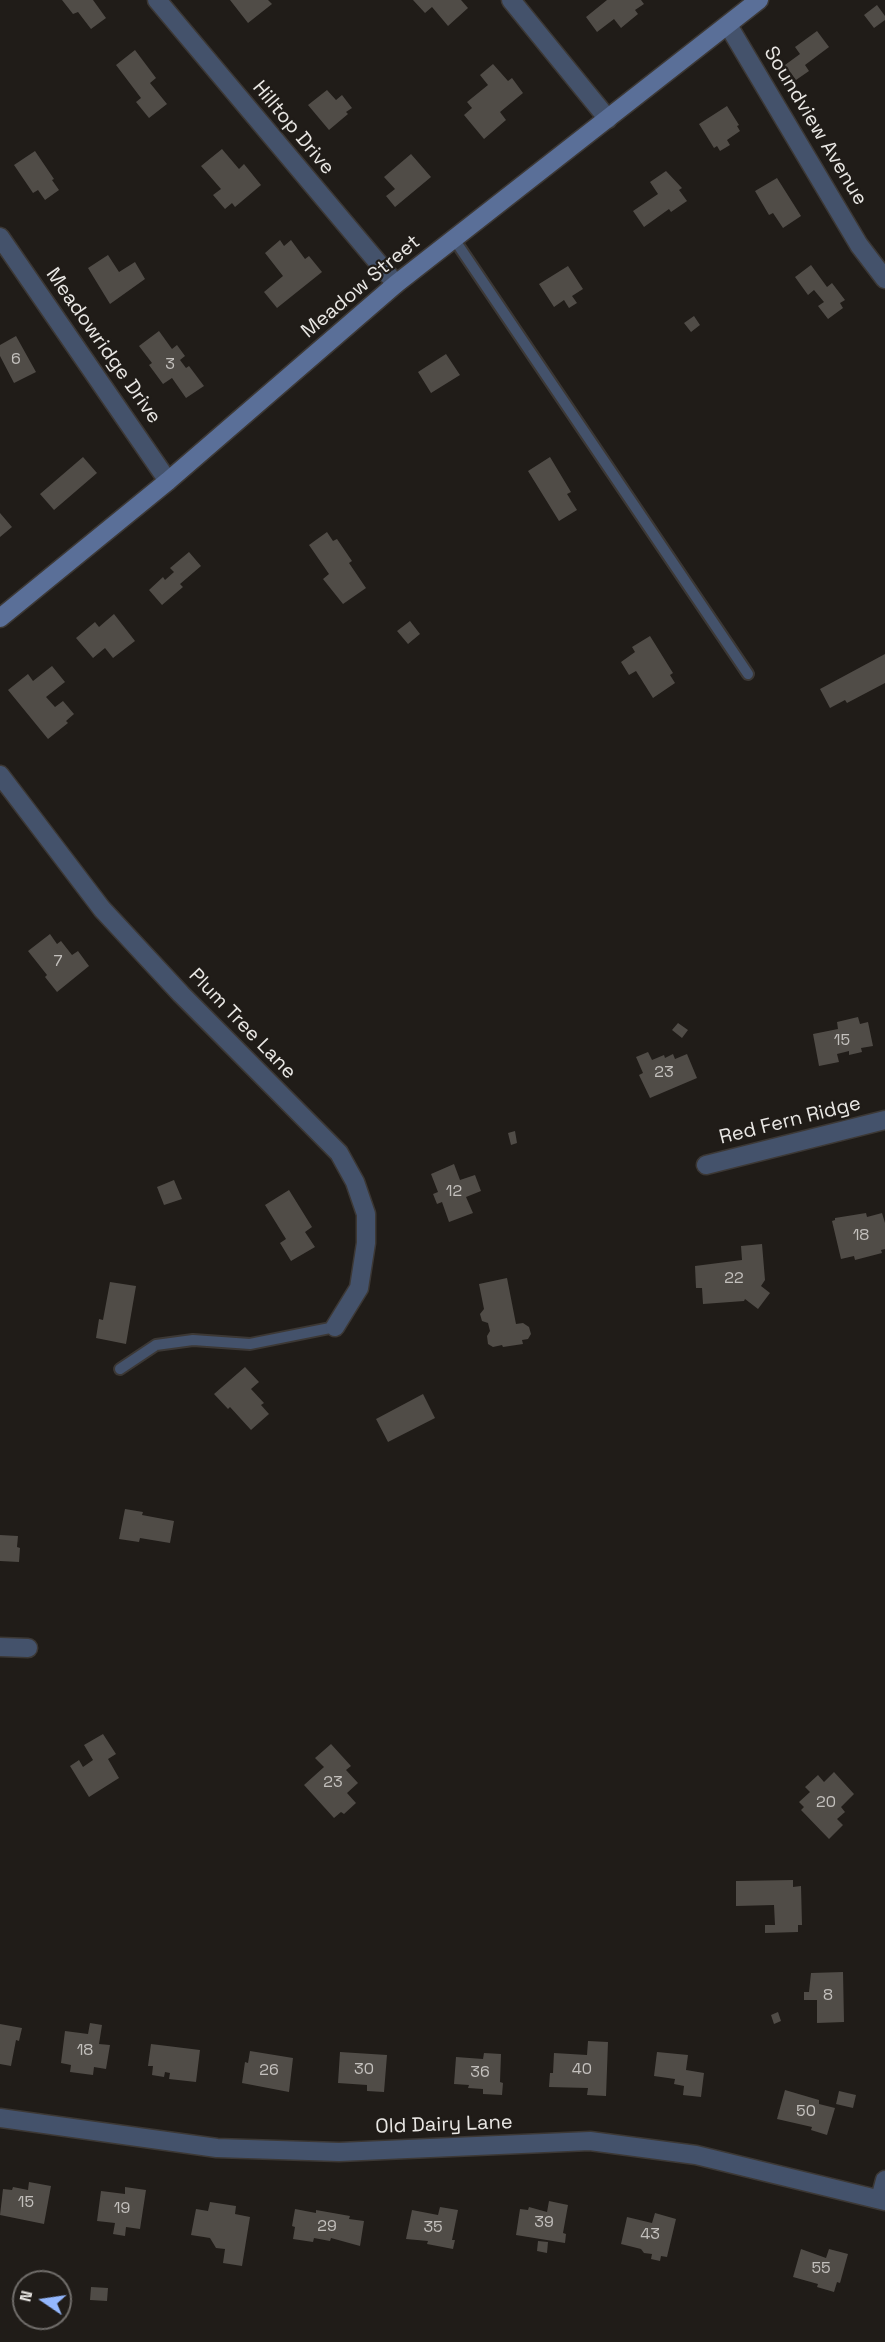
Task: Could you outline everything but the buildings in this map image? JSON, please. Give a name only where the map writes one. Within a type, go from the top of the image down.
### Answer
[{"type":"street","name":"Hilltop Drive","points":[[157,0],[396,284]]},
{"type":"street","points":[[512,0],[608,119]]},
{"type":"street","name":"Meadow Street","points":[[0,618],[168,481],[396,284],[759,0]]},
{"type":"street","name":"Soundview Avenue","points":[[728,25],[859,245],[885,279]]},
{"type":"street","name":"Meadowridge Drive","points":[[0,237],[168,481]]},
{"type":"street","name":"Plum Tree Lane","points":[[0,775],[102,909],[181,994],[339,1153],[355,1182],[366,1214],[366,1243],[359,1288],[335,1327]]},
{"type":"street","name":"Red Fern Ridge","points":[[705,1166],[885,1120]]},
{"type":"street","points":[[0,1647],[27,1648]]},
{"type":"street","name":"Old Dairy Lane","points":[[0,2118],[228,2148],[339,2152],[590,2141],[696,2155],[883,2200]]},
{"type":"street","points":[[883,2200],[885,2180]]},
{"type":"lane","points":[[454,239],[748,674]]},
{"type":"lane","points":[[120,1369],[156,1345],[193,1340],[250,1344],[335,1327]]}]
